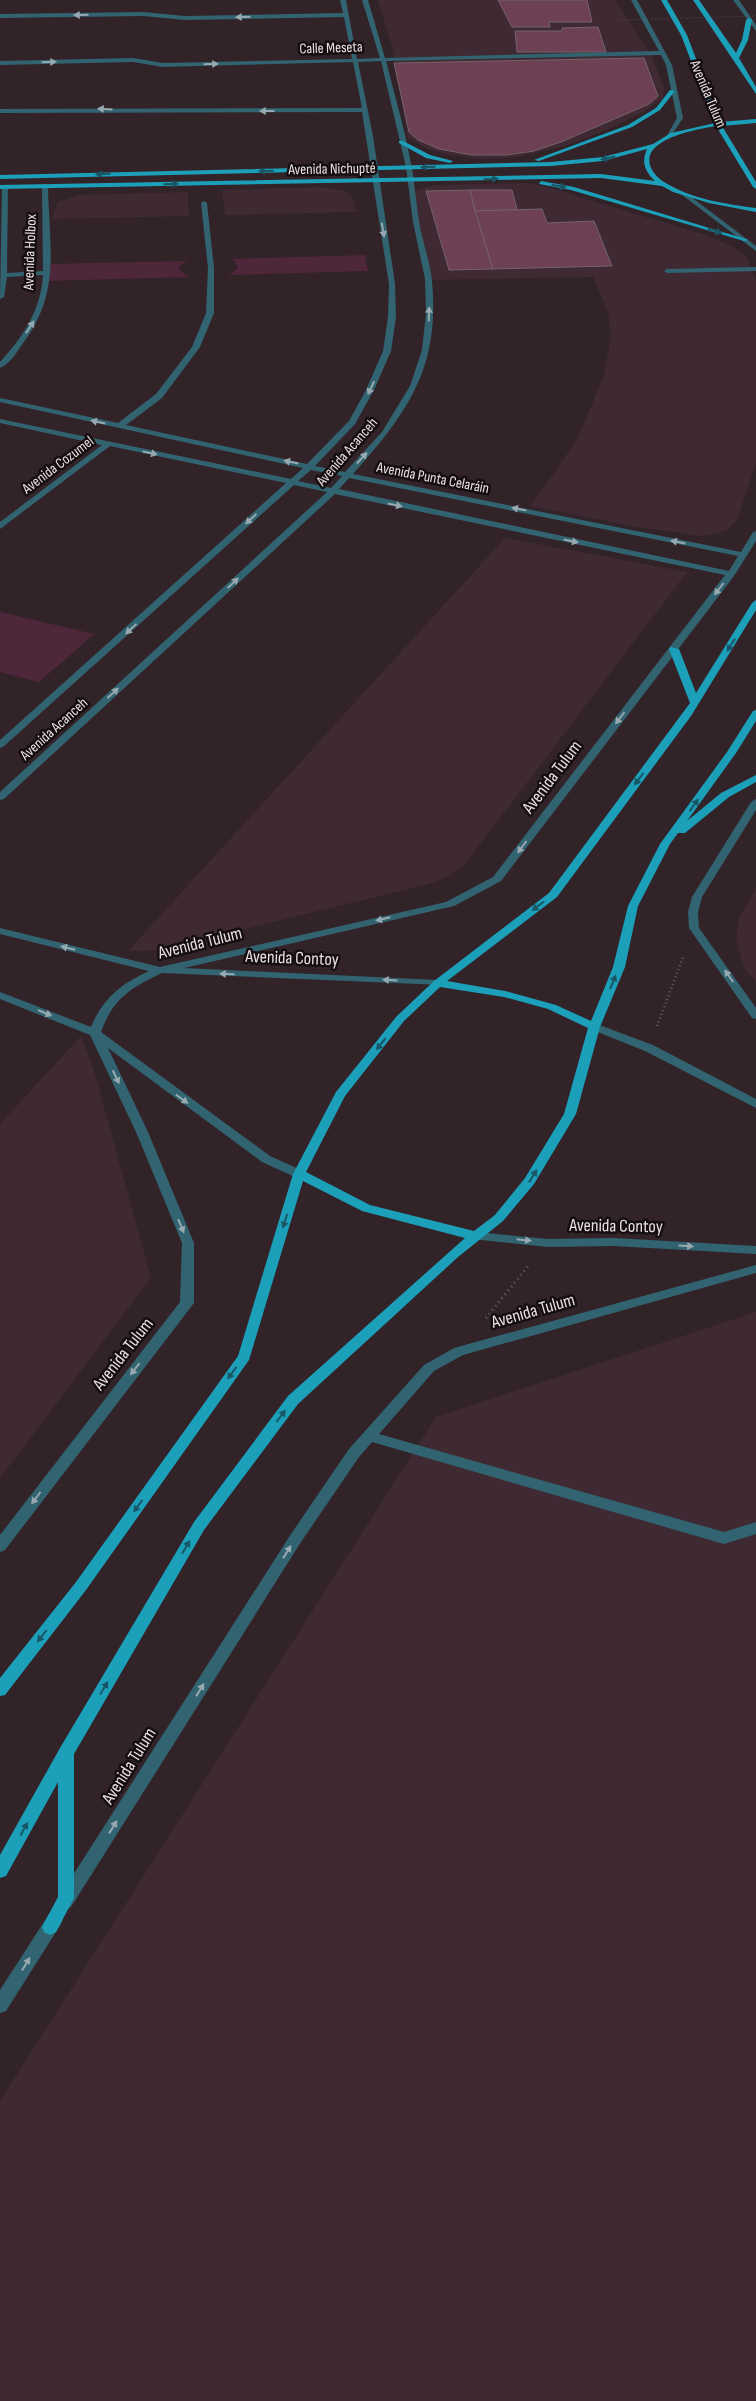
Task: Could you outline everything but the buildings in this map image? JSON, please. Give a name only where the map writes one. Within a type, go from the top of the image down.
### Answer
[{"type":"main road","name":"Avenida Tulum","points":[[664,0],[684,36],[718,124],[756,187]]},
{"type":"main road","points":[[696,0],[736,58],[756,92]]},
{"type":"main road","points":[[736,58],[745,40],[748,20]]},
{"type":"main road","points":[[520,165],[564,152],[630,126],[658,109],[672,91]]},
{"type":"main road","name":"Avenida Nichupté","points":[[0,177],[520,165],[603,159],[655,145],[667,138],[690,130],[718,124],[756,121]]},
{"type":"main road","points":[[401,142],[428,157],[479,166]]},
{"type":"main road","points":[[655,145],[647,154],[646,164],[651,174],[663,184],[684,194],[720,204],[756,210]]},
{"type":"main road","name":"Avenida Nichupté","points":[[2,187],[412,181],[602,176],[663,184]]},
{"type":"main road","points":[[511,178],[572,188],[746,240]]},
{"type":"main road","points":[[0,1690],[81,1586],[244,1357],[299,1174],[340,1095],[400,1019],[438,983],[552,895],[695,703],[756,603]]},
{"type":"main road","points":[[674,649],[695,703]]},
{"type":"main road","points":[[0,1871],[66,1753],[199,1526],[292,1400],[390,1310],[499,1218],[530,1181],[570,1114],[594,1027],[619,967],[633,906],[665,844],[731,752],[756,713]]},
{"type":"main road","points":[[665,844],[725,794],[756,778]]},
{"type":"main road","points":[[438,983],[505,994],[552,1007],[594,1027]]},
{"type":"main road","points":[[299,1174],[366,1208],[476,1236]]},
{"type":"main road","points":[[50,1927],[66,1898],[66,1753]]},
{"type":"street","name":"Avenida Acanceh","points":[[0,744],[99,658],[310,466],[352,422],[370,390],[387,351],[392,317],[392,284],[375,169],[343,0]]},
{"type":"street","name":"Avenida Acanceh","points":[[0,797],[332,492],[385,433],[414,386],[426,350],[430,314],[428,279],[416,222],[412,181],[401,142],[383,59],[365,0]]},
{"type":"street","name":"Avenida Tulum","points":[[634,0],[669,65],[672,91],[680,118],[667,138]]},
{"type":"street","points":[[736,0],[756,29]]},
{"type":"street","points":[[0,16],[143,14],[185,18],[346,15]]},
{"type":"street","name":"Calle Meseta","points":[[0,63],[134,60],[163,65],[662,53]]},
{"type":"street","points":[[0,111],[364,110]]},
{"type":"street","name":"Avenida Holbox","points":[[0,366],[14,352],[35,320],[46,288],[45,186]]},
{"type":"street","name":"Avenida Holbox","points":[[0,297],[2,275],[2,187]]},
{"type":"street","points":[[684,194],[756,249]]},
{"type":"street","points":[[119,426],[159,396],[196,347],[210,313],[211,268],[204,203]]},
{"type":"street","points":[[668,271],[756,269]]},
{"type":"street","points":[[2,275],[46,274]]},
{"type":"street","name":"Avenida Punta Celaráin","points":[[0,400],[347,474],[743,555]]},
{"type":"street","name":"Avenida Punta Celaráin","points":[[0,420],[332,492],[731,574]]},
{"type":"street","name":"Avenida Cozumel","points":[[0,526],[108,444]]},
{"type":"street","name":"Avenida Tulum","points":[[0,1546],[187,1303],[188,1243],[142,1132],[95,1033],[101,1013],[112,998],[132,983],[160,970],[450,904],[497,879],[731,574],[756,534]]},
{"type":"street","points":[[756,802],[697,897],[693,912],[694,928],[756,1016]]},
{"type":"street","name":"Avenida Contoy","points":[[0,931],[160,970],[438,983]]},
{"type":"street","points":[[0,995],[95,1033],[266,1159],[299,1174]]},
{"type":"street","points":[[594,1027],[649,1048],[756,1104]]},
{"type":"street","name":"Avenida Contoy","points":[[476,1236],[548,1243],[614,1242],[756,1250]]},
{"type":"street","name":"Avenida Tulum","points":[[0,2006],[296,1538],[354,1453],[429,1368],[458,1351],[756,1268]]},
{"type":"street","points":[[368,1436],[724,1538],[756,1528]]},
{"type":"path","points":[[620,20],[756,16]]},
{"type":"path","points":[[649,1048],[694,928]]},
{"type":"path","points":[[458,1351],[548,1243]]},
{"type":"shaded area","points":[[378,0],[615,0],[652,57],[664,88],[663,98],[645,111],[607,130],[565,146],[518,157],[486,159],[450,155],[428,149],[407,137],[394,53]]},
{"type":"shaded area","points":[[526,183],[547,187],[706,235],[729,245],[747,257],[756,282],[756,463],[737,520],[726,531],[702,536],[638,527],[531,506],[578,438],[604,375],[611,336],[608,312],[593,277],[428,280],[409,197],[418,189],[435,185]]},
{"type":"shaded area","points":[[322,187],[345,191],[353,198],[357,212],[225,215],[222,190]]},
{"type":"shaded area","points":[[188,192],[189,216],[52,219],[58,202],[81,195]]},
{"type":"shaded area","points":[[365,255],[368,271],[229,275],[238,268],[234,260],[228,259]]},
{"type":"shaded area","points":[[189,261],[183,263],[178,269],[189,277],[45,281],[47,264]]},
{"type":"shaded area","points":[[505,538],[687,572],[465,864],[449,876],[429,884],[158,950],[128,951]]},
{"type":"shaded area","points":[[0,612],[94,634],[39,682],[0,672]]},
{"type":"shaded area","points":[[756,889],[756,982],[744,968],[736,940],[739,917]]},
{"type":"shaded area","points":[[81,1036],[94,1071],[151,1278],[0,1478],[0,1124]]},
{"type":"shaded area","points":[[756,1312],[756,2401],[0,2401],[0,2101],[436,1417]]}]
